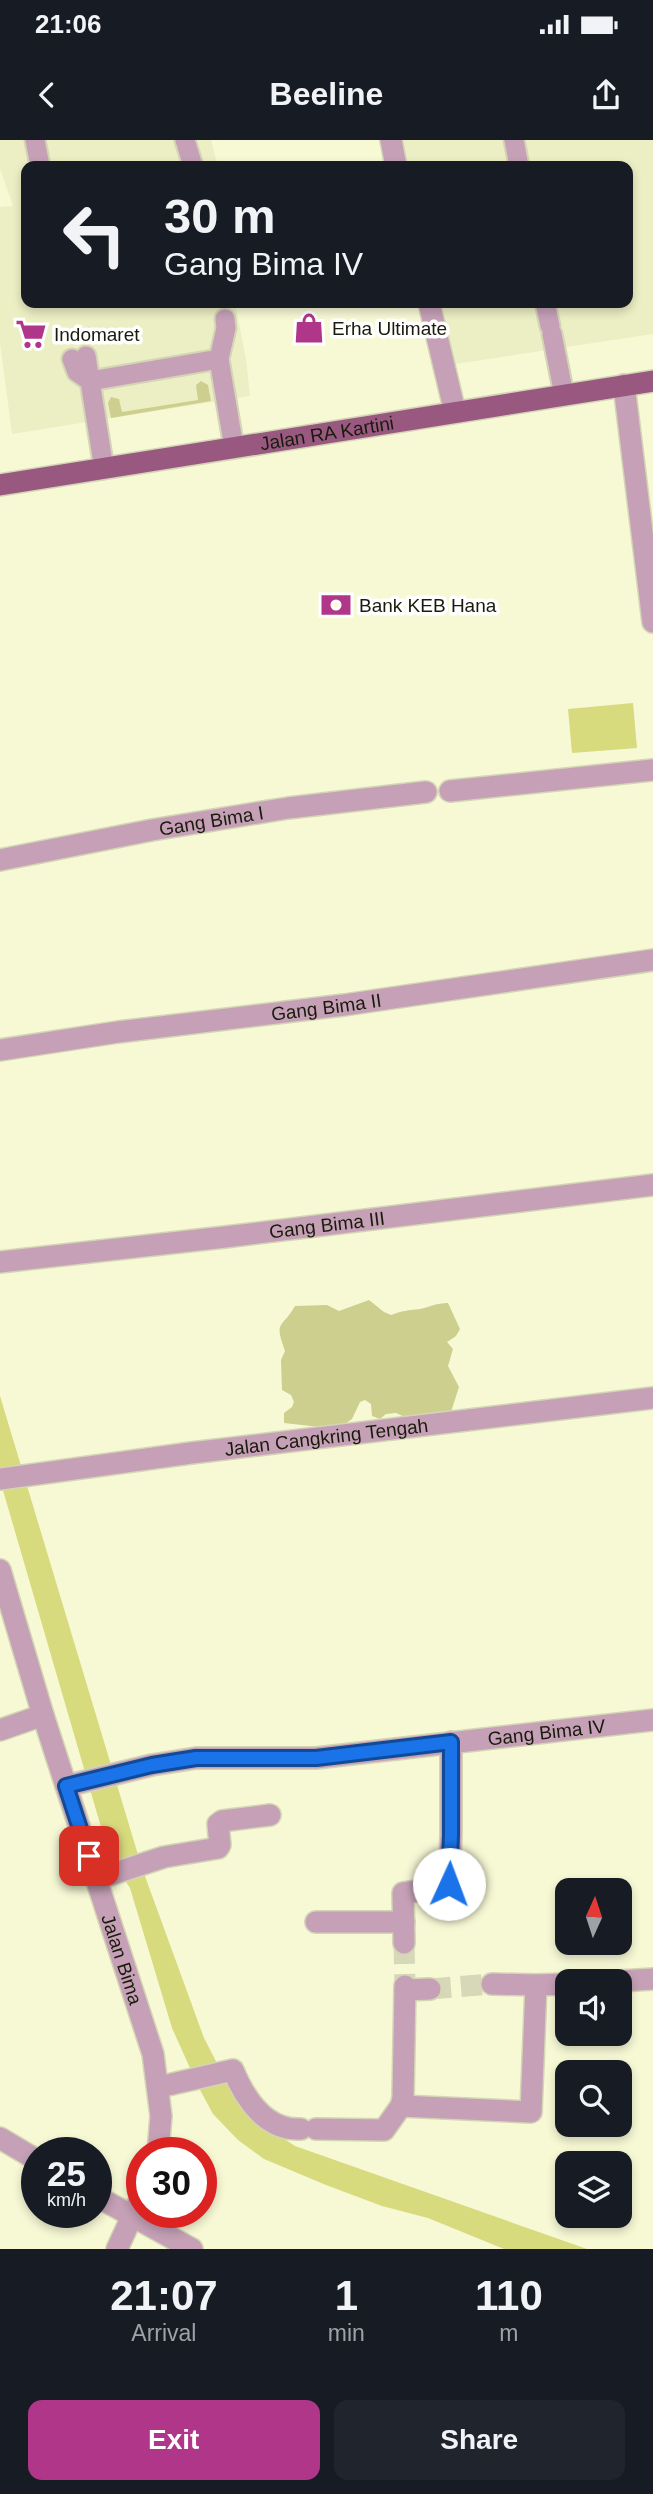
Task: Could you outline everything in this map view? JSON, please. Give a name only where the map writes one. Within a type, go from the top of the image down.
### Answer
[{"type":"main road","name":"Jalan RA Kartini","points":[[0,485],[653,381]]},
{"type":"street","points":[[391,140],[395,161]]},
{"type":"street","points":[[430,308],[455,412]]},
{"type":"street","points":[[624,385],[653,622]]},
{"type":"street","points":[[450,791],[653,770]]},
{"type":"street","name":"Gang Bima I","points":[[0,860],[152,830],[275,810],[426,792]]},
{"type":"street","name":"Gang Bima II","points":[[0,1050],[118,1032],[344,1005],[653,960]]},
{"type":"street","name":"Gang Bima III","points":[[0,1262],[653,1185]]},
{"type":"street","name":"Jalan Cangkring Tengah","points":[[0,1479],[191,1453],[653,1398]]},
{"type":"street","name":"Jalan Bima","points":[[0,1570],[43,1715],[75,1783],[97,1879],[153,2054],[159,2087],[159,2137]]},
{"type":"street","points":[[0,1730],[43,1715]]},
{"type":"street","name":"Gang Bima IV","points":[[75,1783],[196,1758],[316,1758],[653,1720]]},
{"type":"street","points":[[316,1922],[404,1932],[405,1891],[447,1887],[451,1835],[451,1742]]},
{"type":"street","points":[[97,1879],[164,1857],[218,1848],[218,1824],[222,1821],[270,1815]]},
{"type":"street","points":[[632,1980],[653,1979]]},
{"type":"street","points":[[492,1984],[555,1984]]},
{"type":"street","points":[[401,2106],[529,2113],[536,1984]]},
{"type":"street","points":[[159,2087],[233,2070],[253,2108],[291,2130],[384,2130],[401,2106],[403,2098],[405,1988],[430,1989]]},
{"type":"street","points":[[0,2138],[21,2150]]},
{"type":"street","points":[[117,2249],[127,2228]]},
{"type":"street","points":[[153,2228],[192,2249]]},
{"type":"lane","points":[[35,140],[39,161]]},
{"type":"lane","points":[[185,140],[191,161]]},
{"type":"lane","points":[[514,140],[518,161]]},
{"type":"lane","points":[[546,308],[564,395]]},
{"type":"lane","points":[[218,320],[226,328],[219,359],[234,448]]},
{"type":"lane","points":[[79,357],[90,381],[104,469]]},
{"type":"lane","points":[[90,381],[219,359]]},
{"type":"shaded area","points":[[0,140],[211,140],[216,161],[21,161],[21,308],[236,308],[250,396],[12,434],[0,343],[0,207],[13,206],[0,169]]},
{"type":"shaded area","points":[[396,140],[653,140],[653,334],[455,364],[441,308],[633,308],[633,161],[402,161]]},
{"type":"shaded area","points":[[201,381],[208,385],[211,401],[111,418],[108,403],[111,397],[119,399],[122,412],[198,400],[196,385]]},
{"type":"shaded area","points":[[633,703],[637,748],[572,753],[568,709]]},
{"type":"shaded area","points":[[369,1300],[391,1315],[448,1303],[460,1329],[456,1336],[447,1342],[453,1349],[448,1366],[459,1387],[451,1412],[405,1417],[396,1413],[386,1414],[380,1419],[372,1416],[371,1404],[365,1400],[360,1402],[352,1419],[337,1429],[284,1423],[284,1413],[294,1402],[291,1395],[282,1390],[281,1360],[285,1351],[280,1329],[283,1323],[295,1306],[327,1305],[339,1311]]},
{"type":"shaded area","points":[[0,1396],[142,1868],[204,2038],[237,2102],[254,2119],[295,2146],[587,2249],[504,2249],[428,2218],[382,2206],[264,2159],[238,2140],[213,2114],[172,2028],[130,1888],[110,1858],[0,1480]]},
{"type":"tunnel","points":[[404,1943],[405,1986]]},
{"type":"tunnel","points":[[430,1989],[492,1984]]},
{"type":"place","name":"Erha Ultimate","points":[[309,328]]},
{"type":"place","name":"Indomaret","points":[[31,334]]},
{"type":"place","name":"Bank KEB Hana","points":[[336,605]]},
{"type":"route","points":[[89,1856],[66,1786],[83,1780],[196,1758],[316,1758],[451,1742],[449,1884]]}]
